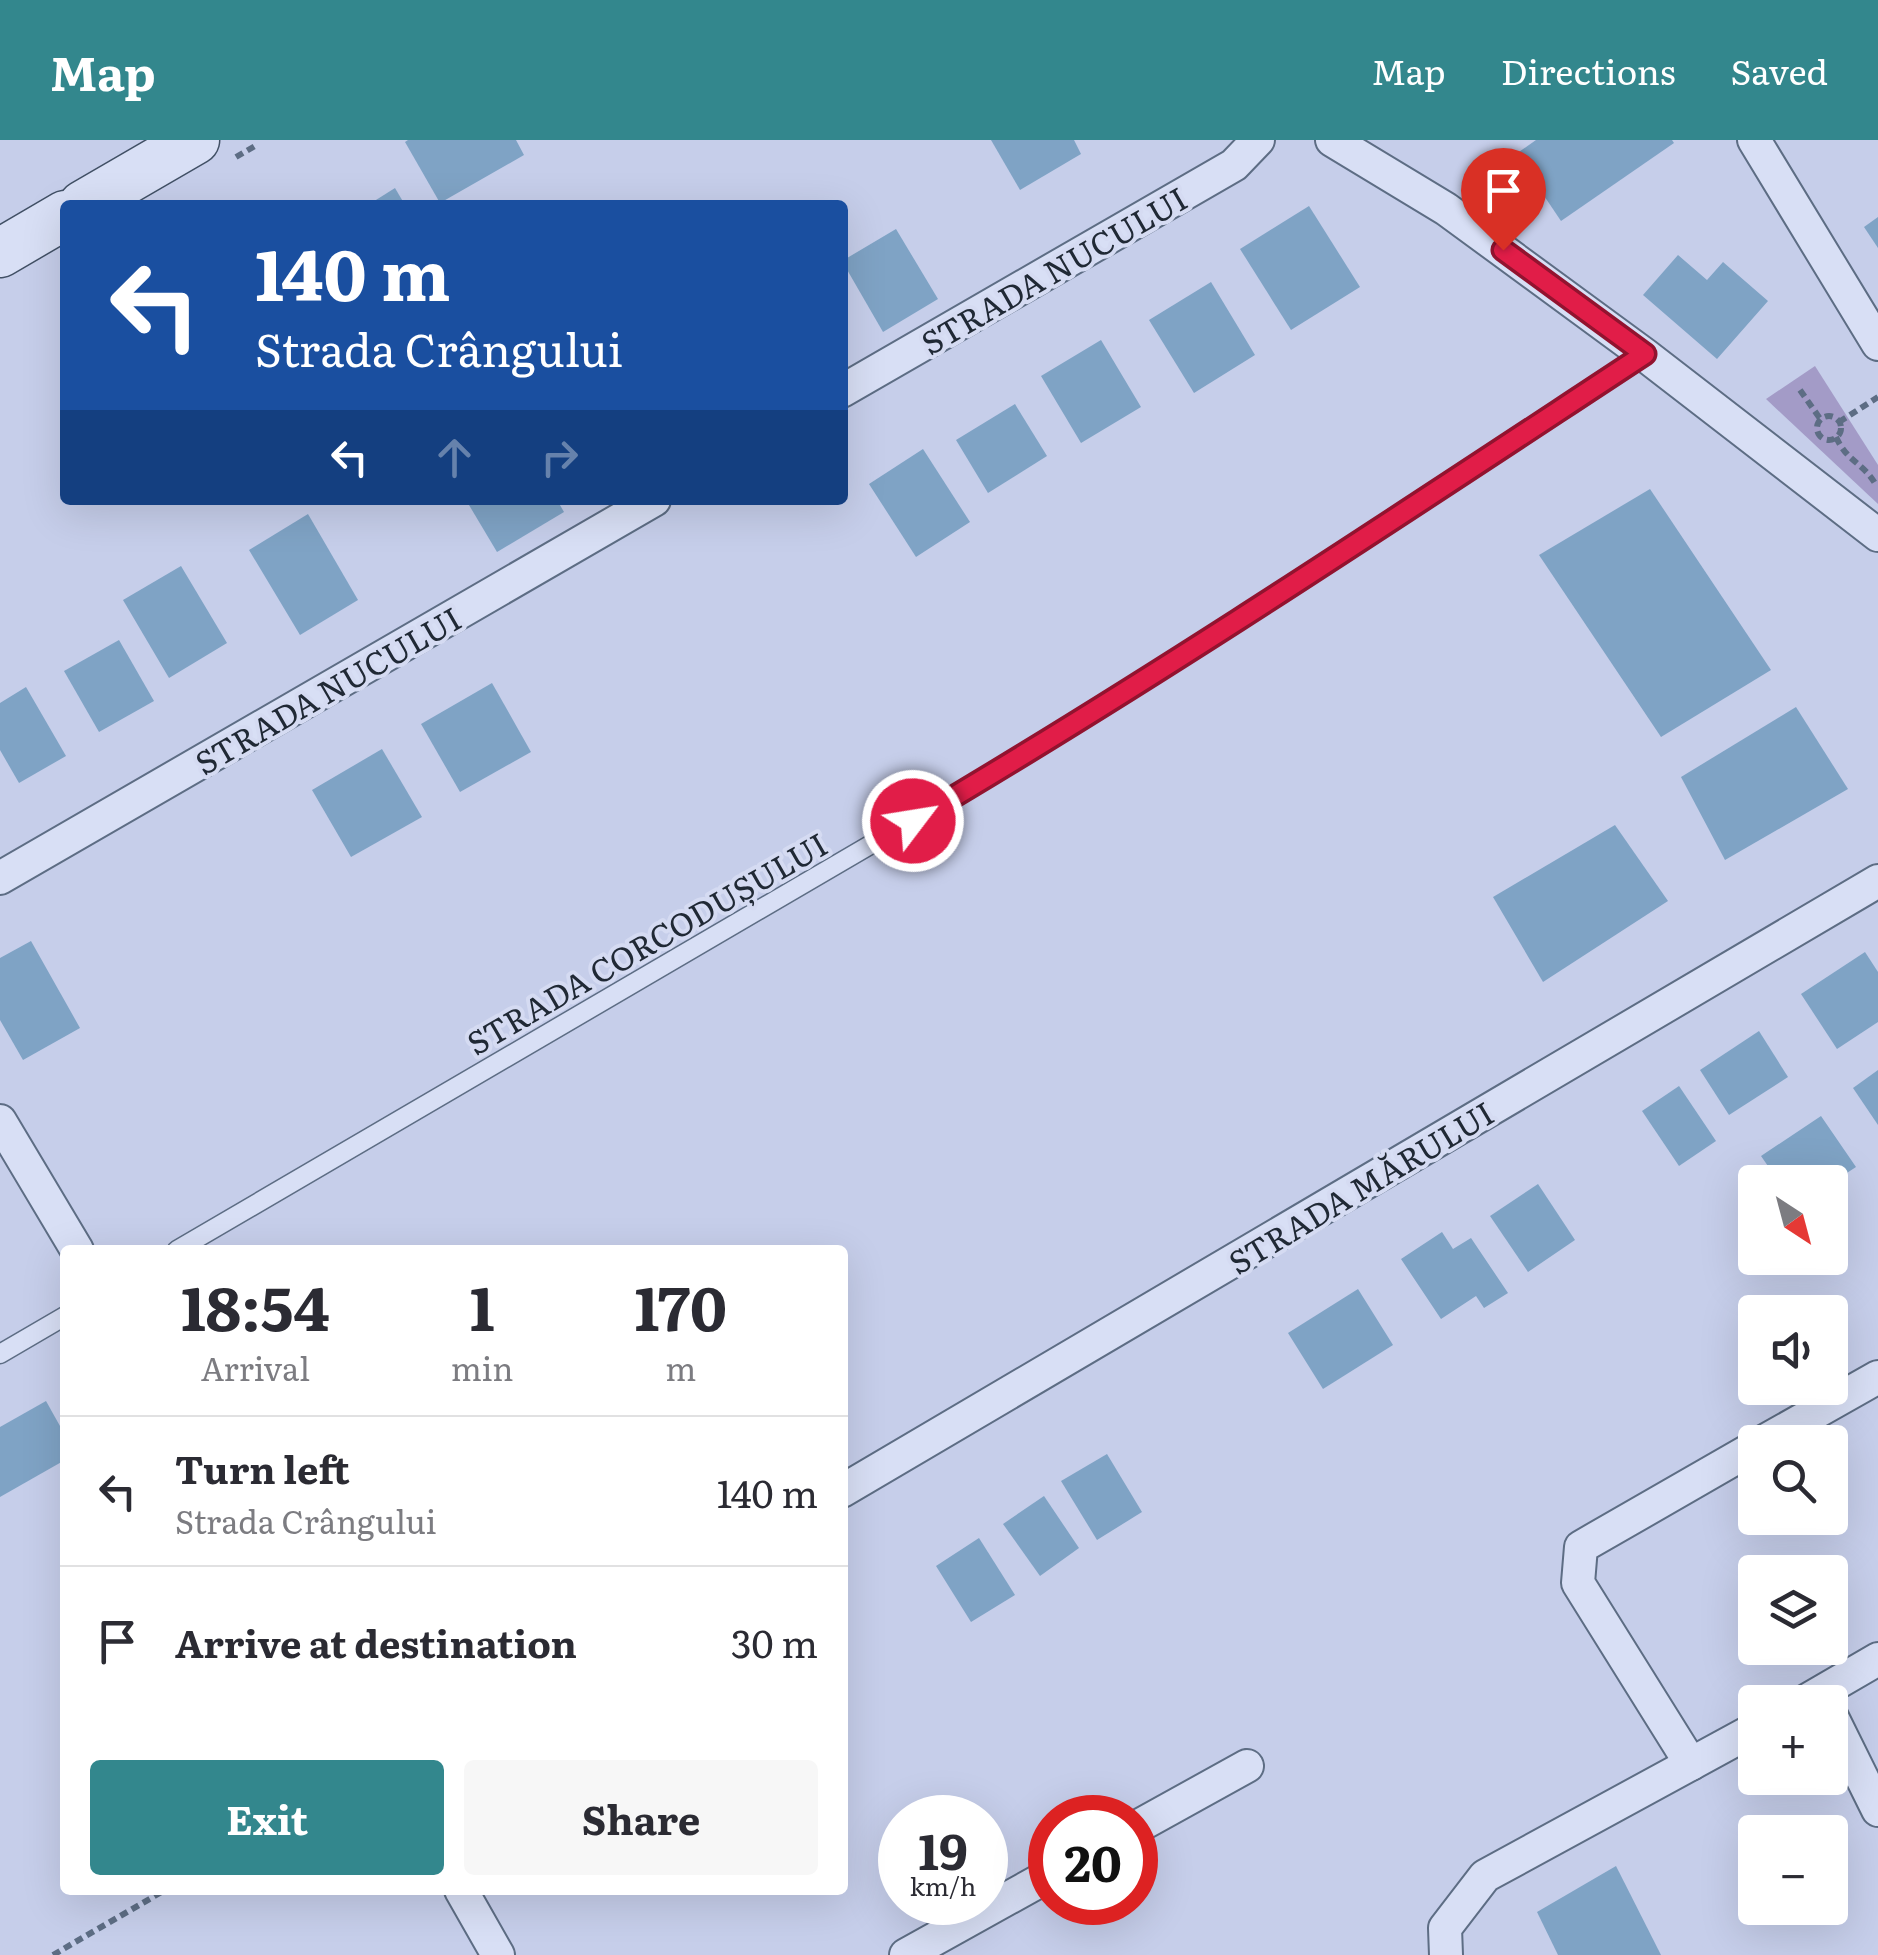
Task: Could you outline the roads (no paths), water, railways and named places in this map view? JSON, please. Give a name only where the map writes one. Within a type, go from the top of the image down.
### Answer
[{"type":"street","points":[[92,200],[196,140]]},
{"type":"street","name":"STRADA NUCULUI","points":[[848,388],[1234,165],[1258,140]]},
{"type":"street","points":[[1332,140],[1446,208],[1645,354],[1878,535]]},
{"type":"street","points":[[1754,140],[1878,344]]},
{"type":"street","points":[[0,253],[60,219]]},
{"type":"street","name":"STRADA NUCULUI","points":[[0,878],[645,505]]},
{"type":"street","name":"STRADA MĂRULUI","points":[[848,1488],[1878,881]]},
{"type":"street","points":[[0,1121],[74,1245]]},
{"type":"street","points":[[1793,1425],[1878,1377]]},
{"type":"street","points":[[1691,1764],[1578,1584],[1580,1547],[1738,1457]]},
{"type":"street","points":[[1844,1685],[1878,1659]]},
{"type":"street","points":[[1446,1955],[1445,1928],[1486,1876],[1738,1738]]},
{"type":"street","points":[[1848,1755],[1878,1810]]},
{"type":"street","points":[[1158,1815],[1247,1766]]},
{"type":"street","points":[[906,1955],[1028,1887]]},
{"type":"street","points":[[464,1895],[498,1955]]},
{"type":"lane","name":"STRADA CORCODUȘULUI","points":[[187,1245],[1012,762],[1645,354]]},
{"type":"lane","points":[[0,1354],[60,1319]]}]
